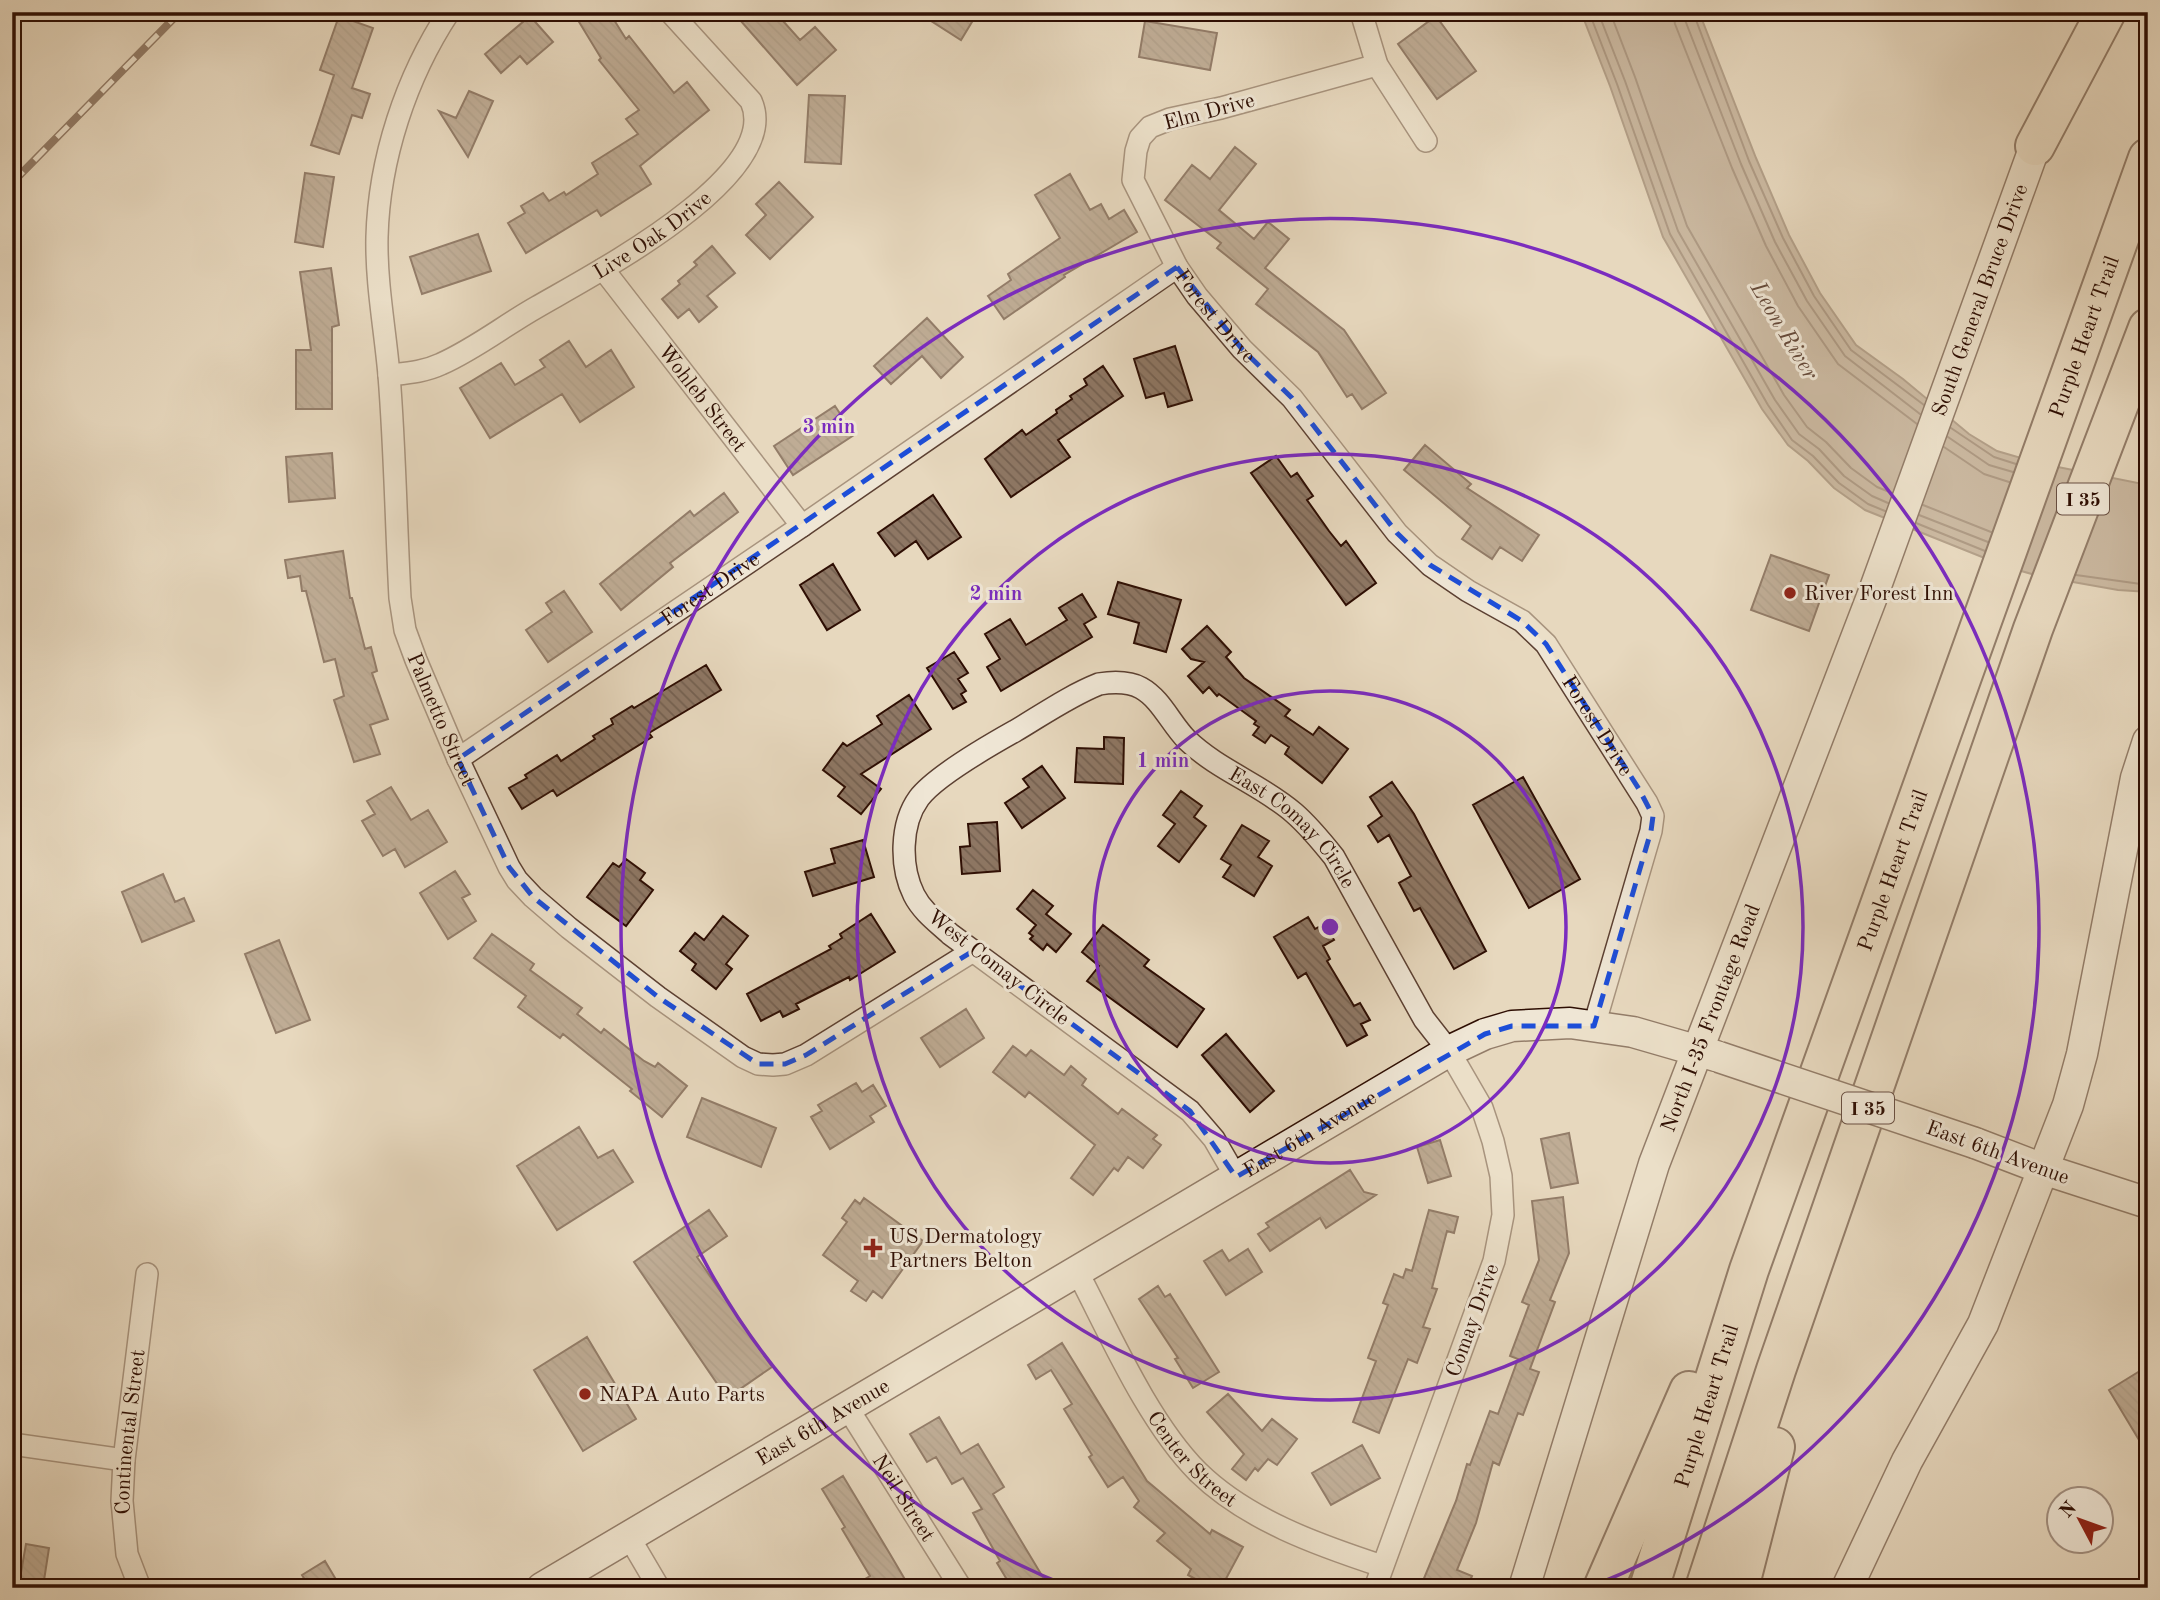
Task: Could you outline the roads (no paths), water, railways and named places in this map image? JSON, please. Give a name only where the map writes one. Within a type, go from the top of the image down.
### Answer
[{"type":"highway","points":[[2035,146],[2106,12]]},
{"type":"highway","name":"Purple Heart Trail","points":[[1649,1588],[1749,1270],[2148,158]]},
{"type":"highway","name":"I 35","points":[[1705,1588],[1776,1370],[2034,629],[2148,328]]},
{"type":"highway","points":[[1739,1588],[1773,1459],[1790,1376],[1829,1223]]},
{"type":"highway","points":[[1603,1588],[1683,1405],[1749,1270]]},
{"type":"main road","name":"South General Bruce Drive","points":[[1924,456],[2035,146]]},
{"type":"main road","name":"North I-35 Frontage Road","points":[[1524,1588],[1654,1164],[1707,1053],[1924,456]]},
{"type":"main road","points":[[1847,1588],[1908,1461],[1983,1324],[2068,1105],[2082,1054],[2136,778],[2148,741]]},
{"type":"main road","name":"East 6th Avenue","points":[[542,1588],[1449,1051],[1485,1034],[1511,1026],[1570,1023],[1633,1032],[1707,1053],[2148,1203]]},
{"type":"street","name":"Palmetto Street","points":[[449,12],[419,64],[387,156],[380,192],[378,268],[389,375],[400,598],[405,630],[458,759],[509,867],[533,897],[579,936],[722,1044],[758,1064],[785,1064],[806,1055],[973,951]]},
{"type":"street","name":"Live Oak Drive","points":[[389,375],[419,372],[441,364],[679,221],[721,184],[741,158],[751,136],[756,111],[751,101],[670,12]]},
{"type":"street","points":[[1361,12],[1377,65],[1426,141]]},
{"type":"street","name":"Elm Drive","points":[[1177,267],[1133,180],[1140,138],[1150,127],[1170,119],[1221,108],[1377,65]]},
{"type":"street","name":"Forest Drive","points":[[458,759],[1177,267],[1197,296],[1242,349],[1292,398],[1397,533],[1430,565],[1468,591],[1522,621],[1546,644],[1643,796],[1653,816],[1651,831],[1594,1026]]},
{"type":"street","name":"Wohleb Street","points":[[603,269],[802,526]]},
{"type":"street","name":"East Comay Circle","points":[[1005,737],[1098,684],[1133,684],[1151,694],[1186,739],[1208,757],[1294,812],[1316,834],[1334,857],[1424,1019],[1449,1051]]},
{"type":"street","name":"West Comay Circle","points":[[1005,737],[932,784],[918,799],[910,814],[904,845],[906,875],[914,896],[927,914],[973,951],[1190,1111],[1213,1139],[1236,1177]]},
{"type":"street","name":"Comay Drive","points":[[1375,1588],[1494,1261],[1503,1214],[1501,1176],[1493,1141],[1482,1108],[1449,1051]]},
{"type":"street","name":"Center Street","points":[[1077,1271],[1128,1371],[1167,1434],[1197,1471],[1250,1511],[1335,1551],[1382,1566]]},
{"type":"street","name":"Continental Street","points":[[140,1588],[127,1554],[122,1501],[124,1460],[147,1274]]},
{"type":"street","name":"Neil Street","points":[[847,1407],[961,1588]]},
{"type":"street","points":[[12,1444],[124,1460]]},
{"type":"street","points":[[629,1537],[659,1588]]},
{"type":"water","name":"Leon River","points":[[1581,12],[1699,12],[1789,235],[1820,293],[1856,345],[1903,379],[1969,434],[1997,451],[2038,463],[2148,485],[2148,592],[2118,590],[2039,576],[2007,567],[1865,510],[1834,488],[1788,445],[1762,409],[1663,237]]},
{"type":"railway","points":[[12,183],[180,12]]},
{"type":"place","name":"River Forest Inn","points":[[1790,593]]},
{"type":"place","name":"US Dermatology Partners Belton","points":[[873,1248]]},
{"type":"place","name":"NAPA Auto Parts","points":[[585,1394]]}]
